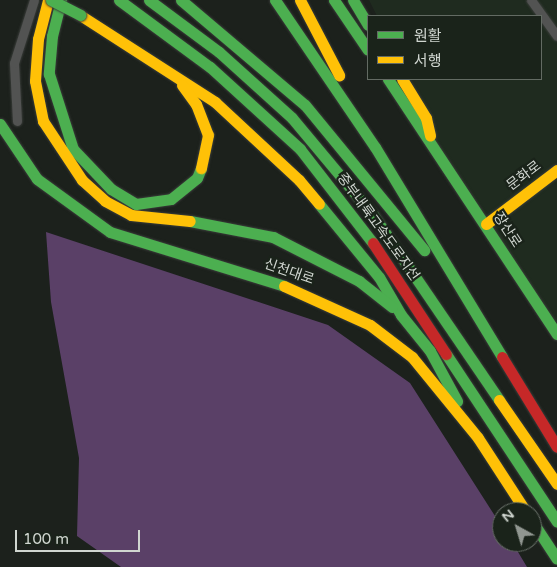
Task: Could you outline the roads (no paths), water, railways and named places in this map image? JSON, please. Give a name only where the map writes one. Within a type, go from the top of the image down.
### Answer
[{"type":"main road","points":[[401,315],[359,281],[273,237],[204,222],[131,215],[105,201],[82,180],[43,121],[34,81],[38,39],[49,0],[80,15],[216,102],[299,180],[379,277],[401,315],[430,351],[478,438]]},
{"type":"main road","points":[[62,0],[52,36],[49,74],[59,114],[73,149],[111,189],[136,204],[171,199],[197,178],[207,154],[208,135],[196,104],[162,67]]},
{"type":"main road","name":"중부내륙고속도로지선","points":[[119,0],[210,67],[300,149],[357,219],[557,522]]},
{"type":"main road","name":"중부내륙고속도로지선","points":[[148,0],[219,52],[292,118],[339,172],[373,215],[557,484]]},
{"type":"main road","points":[[181,0],[232,40],[311,111],[467,305]]},
{"type":"main road","points":[[275,0],[375,147]]},
{"type":"main road","points":[[300,0],[375,147],[467,305],[557,447]]},
{"type":"main road","points":[[334,0],[367,49]]},
{"type":"main road","points":[[353,0],[367,23]]},
{"type":"main road","name":"장산로","points":[[389,80],[486,224],[557,334]]},
{"type":"main road","name":"장산로","points":[[403,80],[426,118],[432,143]]},
{"type":"main road","name":"신천대로","points":[[0,124],[37,179],[110,232],[298,290],[370,325],[412,357],[478,438],[520,502]]},
{"type":"main road","name":"문화로","points":[[486,224],[557,170]]},
{"type":"main road","points":[[542,536],[557,559]]},
{"type":"street","points":[[17,120],[14,63],[34,0]]},
{"type":"street","points":[[531,0],[542,15]]},
{"type":"street","points":[[542,15],[557,36]]}]
